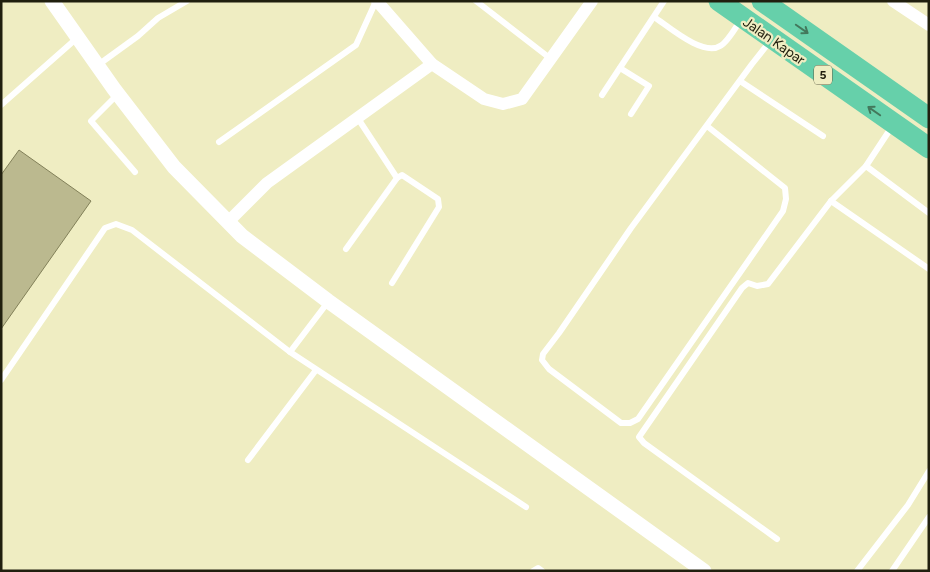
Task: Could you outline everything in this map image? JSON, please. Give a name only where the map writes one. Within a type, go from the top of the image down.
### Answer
[{"type":"highway","name":"Jalan Kapar","points":[[718,1],[738,24],[889,132],[929,148]]},
{"type":"highway","name":"Jalan Kapar","points":[[762,1],[929,118]]},
{"type":"street","points":[[52,1],[118,94],[174,167],[242,236],[328,301],[690,564],[704,571]]},
{"type":"street","points":[[376,1],[432,64],[484,99],[504,104],[522,99],[592,1]]},
{"type":"street","points":[[893,1],[929,25]]},
{"type":"street","points":[[228,222],[267,183],[432,64]]},
{"type":"lane","points":[[97,65],[138,36],[158,18],[187,1]]},
{"type":"lane","points":[[219,142],[356,45],[376,1]]},
{"type":"lane","points":[[476,1],[551,59]]},
{"type":"lane","points":[[602,96],[663,3]]},
{"type":"lane","points":[[654,17],[696,45],[710,49],[721,46],[738,24]]},
{"type":"lane","points":[[1,105],[77,37]]},
{"type":"lane","points":[[707,126],[785,188],[786,199],[783,211],[638,419],[630,423],[621,423],[549,369],[542,360],[543,354],[631,228],[768,44]]},
{"type":"lane","points":[[620,68],[649,86],[631,114]]},
{"type":"lane","points":[[740,81],[823,136]]},
{"type":"lane","points":[[118,94],[91,121],[136,172]]},
{"type":"lane","points":[[358,117],[397,178]]},
{"type":"lane","points":[[778,539],[644,443],[639,437],[742,288],[748,283],[757,286],[768,284],[831,200],[866,166],[889,132]]},
{"type":"lane","points":[[866,166],[929,213]]},
{"type":"lane","points":[[346,249],[397,178],[402,175],[438,199],[439,206],[392,283]]},
{"type":"lane","points":[[831,200],[929,269]]},
{"type":"lane","points":[[1,380],[105,228],[116,224],[132,230],[316,370],[526,507]]},
{"type":"lane","points":[[290,352],[328,301]]},
{"type":"lane","points":[[248,460],[316,370]]},
{"type":"lane","points":[[857,571],[908,505],[929,471]]},
{"type":"lane","points":[[892,571],[929,518]]},
{"type":"lane","points":[[534,571],[538,568],[542,571]]},
{"type":"building","points":[[19,150],[91,201],[1,329],[1,175]]}]
